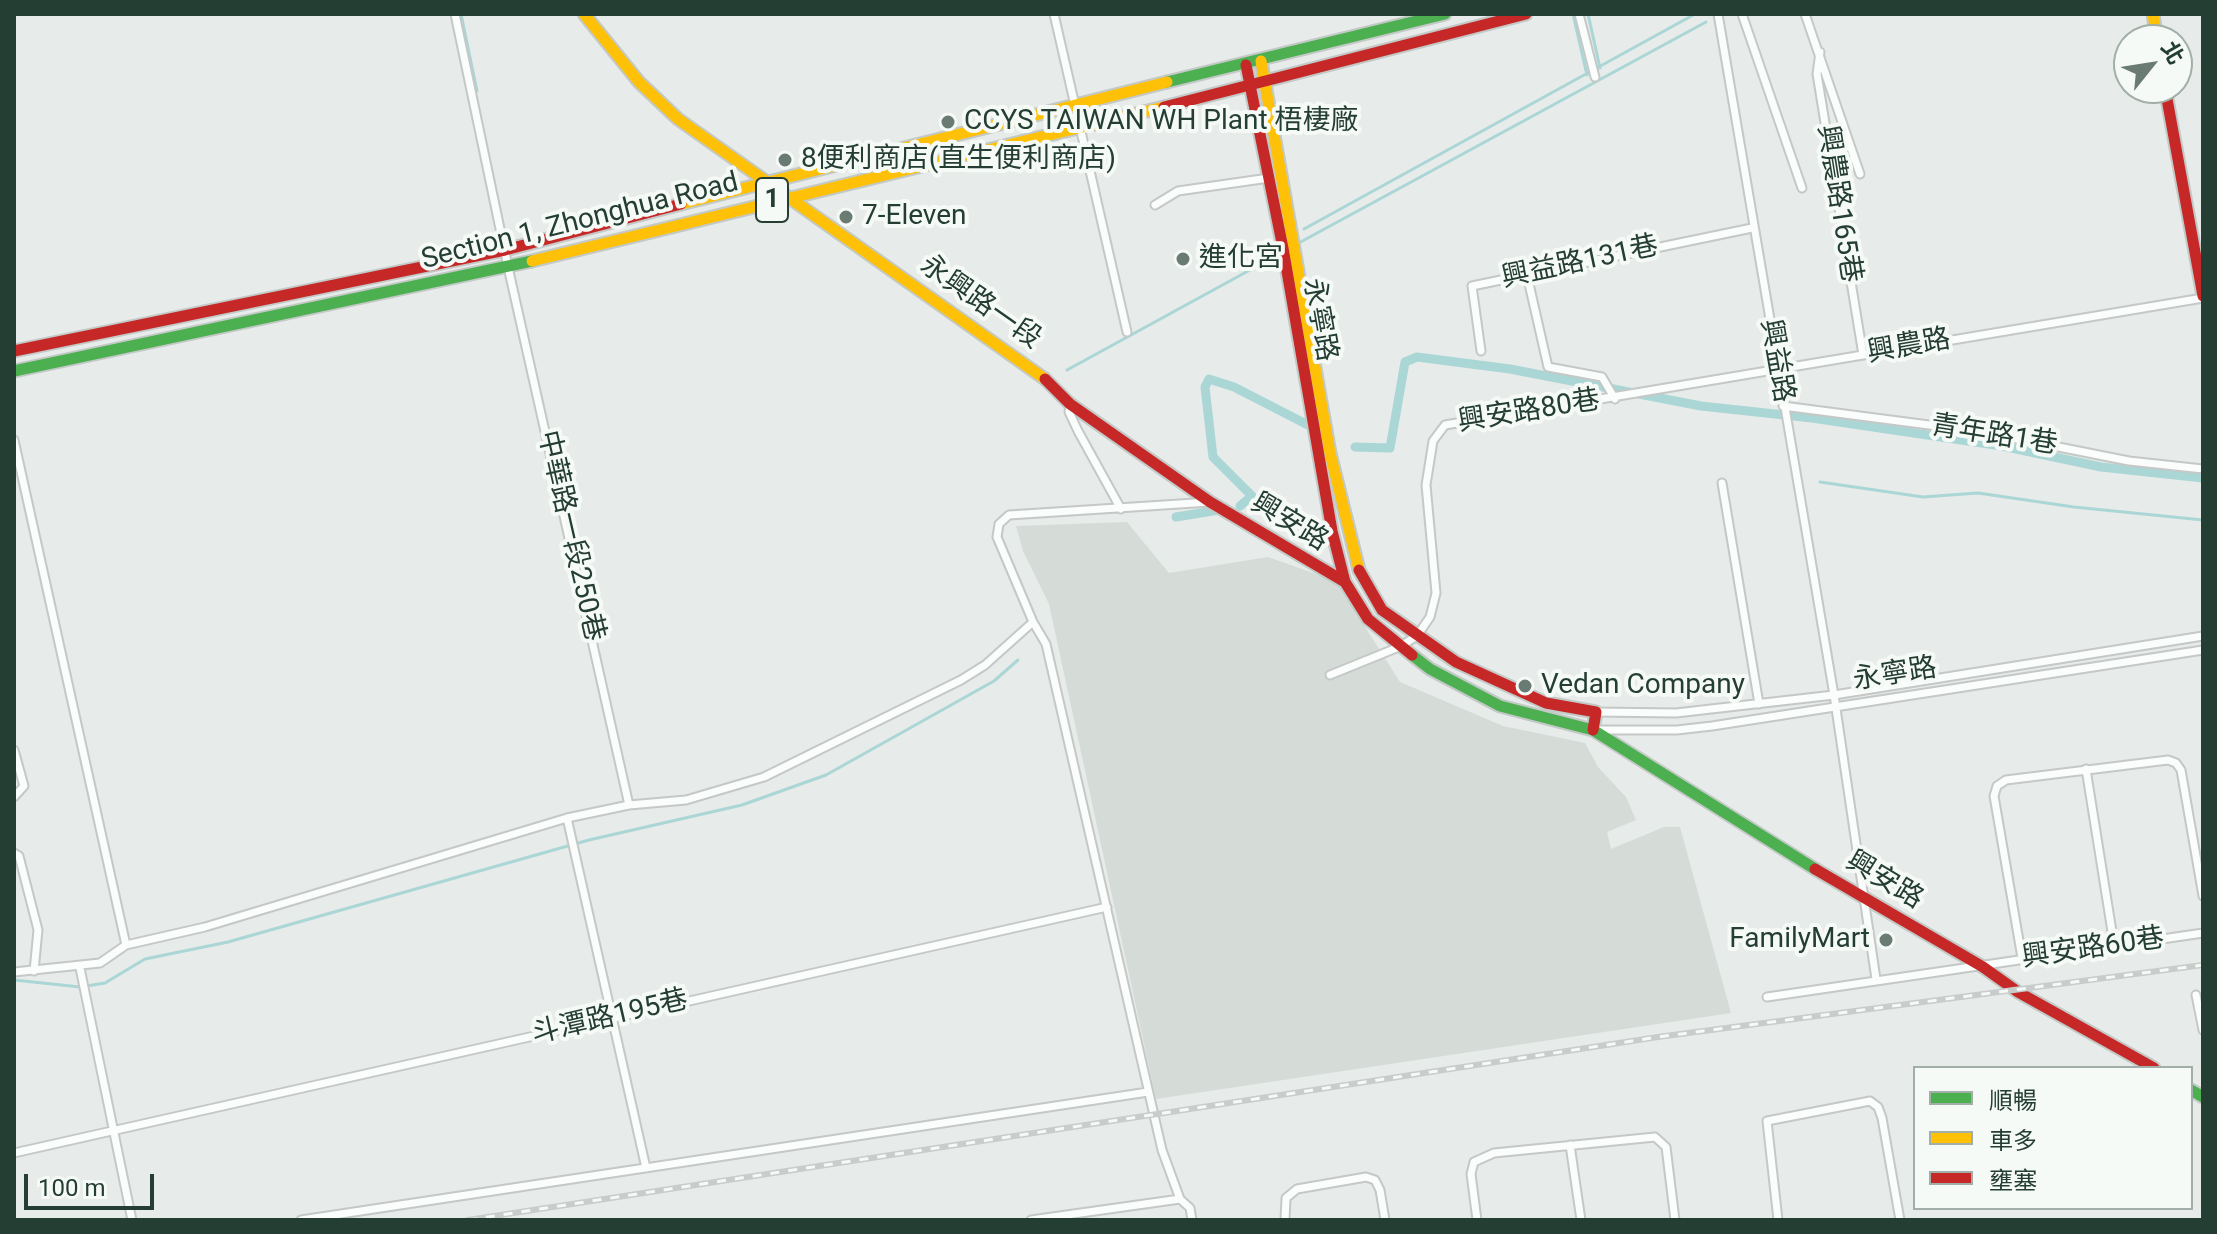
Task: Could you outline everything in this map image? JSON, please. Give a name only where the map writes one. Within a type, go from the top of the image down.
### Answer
[{"type":"street","name":"中華路一段250巷","points":[[455,14],[508,267],[629,805]]},
{"type":"street","name":"永興路一段","points":[[584,14],[655,100],[1037,372],[1070,404],[1210,502]]},
{"type":"street","points":[[1054,14],[1127,332]]},
{"type":"street","name":"Section 1, Zhonghua Road","points":[[14,351],[505,250],[766,181],[1445,14]]},
{"type":"street","name":"Section 1, Zhonghua Road","points":[[14,371],[508,267],[786,196],[1251,86],[1526,14]]},
{"type":"street","points":[[1579,14],[1595,77]]},
{"type":"street","name":"興益路","points":[[1718,14],[1752,228],[1834,695],[1876,979]]},
{"type":"street","points":[[1742,14],[1802,188]]},
{"type":"street","points":[[1805,14],[1860,174]]},
{"type":"street","name":"興農路165巷","points":[[1820,52],[1817,74],[1863,355]]},
{"type":"street","name":"永寧路","points":[[1261,61],[1330,453],[1350,544],[1361,576]]},
{"type":"street","name":"永寧路","points":[[1246,65],[1318,457],[1345,582]]},
{"type":"street","points":[[2168,104],[2203,297]]},
{"type":"street","points":[[1155,205],[1178,191],[1269,178]]},
{"type":"street","name":"興益路131巷","points":[[1481,351],[1472,286],[1752,228]]},
{"type":"street","points":[[1527,275],[1548,367],[1602,377],[1615,399]]},
{"type":"street","name":"興農路","points":[[1615,399],[2203,297]]},
{"type":"street","name":"興安路80巷","points":[[1417,636],[1430,617],[1436,593],[1426,485],[1433,441],[1445,425],[1615,399]]},
{"type":"street","points":[[1070,404],[1069,412],[1078,431],[1121,509]]},
{"type":"street","name":"青年路1巷","points":[[1783,406],[1983,432],[2129,461],[2203,469]]},
{"type":"street","points":[[14,440],[126,945]]},
{"type":"street","points":[[1722,483],[1759,704]]},
{"type":"street","points":[[1192,1220],[1190,1208],[1180,1199],[1162,1150],[1046,644],[1033,622],[1000,546],[999,524],[1009,515],[1210,502]]},
{"type":"street","name":"興安路","points":[[1210,502],[1345,582],[1368,619],[1399,647],[1452,683],[1500,706],[1593,730],[1863,899],[1983,967],[2018,992],[2150,1066]]},
{"type":"street","points":[[1361,576],[1382,610],[1417,636],[1482,676],[1546,703],[1596,712],[1593,730]]},
{"type":"street","name":"興安路","points":[[1345,582],[1361,576]]},
{"type":"street","points":[[14,972],[80,970],[100,963],[126,945],[205,927],[567,818],[629,805],[686,800],[717,793],[808,757],[890,712],[973,673],[1033,622]]},
{"type":"street","points":[[1330,675],[1399,647],[1417,636]]},
{"type":"street","name":"永寧路","points":[[1596,712],[1676,713],[1834,695],[2203,636]]},
{"type":"street","name":"永寧路","points":[[1593,730],[1677,730],[2203,650]]},
{"type":"street","points":[[14,750],[24,786],[14,797]]},
{"type":"street","points":[[2022,958],[1994,796],[1997,786],[2006,780],[2168,760],[2176,763],[2181,770],[2203,896]]},
{"type":"street","points":[[2086,769],[2114,944]]},
{"type":"street","points":[[567,818],[646,1168]]},
{"type":"street","points":[[14,853],[19,856],[38,930],[34,971]]},
{"type":"street","name":"斗潭路195巷","points":[[14,1153],[1107,907]]},
{"type":"street","name":"興安路60巷","points":[[1767,997],[2203,933]]},
{"type":"street","points":[[80,970],[132,1220]]},
{"type":"street","points":[[2196,995],[2203,1030]]},
{"type":"street","points":[[301,1220],[1148,1092]]},
{"type":"street","points":[[1778,1220],[1766,1136],[1767,1121],[1870,1101],[1878,1107],[1882,1118],[1900,1220]]},
{"type":"street","points":[[1477,1220],[1471,1174],[1474,1162],[1494,1153],[1655,1137],[1661,1140],[1669,1160],[1675,1220]]},
{"type":"street","points":[[1570,1145],[1581,1220]]},
{"type":"street","points":[[1285,1220],[1286,1198],[1297,1189],[1366,1177],[1375,1180],[1380,1190],[1385,1220]]},
{"type":"street","points":[[1031,1220],[1180,1199]]},
{"type":"street","points":[[1106,1210],[1107,1220]]},
{"type":"shaded area","points":[[1127,522],[1169,573],[1268,557],[1336,581],[1400,682],[1503,726],[1585,743],[1598,767],[1626,797],[1636,820],[1607,832],[1611,849],[1664,827],[1680,827],[1731,1013],[1156,1099],[1049,604],[1023,551],[1016,526]]},
{"type":"waterway","points":[[461,14],[477,91]]},
{"type":"waterway","points":[[1573,14],[1587,75]]},
{"type":"waterway","points":[[1588,14],[1600,68]]},
{"type":"waterway","points":[[1304,229],[1695,14]]},
{"type":"waterway","points":[[1295,245],[1706,22]]},
{"type":"waterway","points":[[1067,370],[1281,253]]},
{"type":"waterway","points":[[1355,447],[1390,448],[1405,362],[1417,357],[1510,369],[1701,406],[1812,418],[2002,446],[2101,467],[2203,478]]},
{"type":"waterway","points":[[1240,506],[1252,496],[1213,457],[1205,387],[1209,379],[1234,387],[1308,425]]},
{"type":"waterway","points":[[1820,482],[1923,497],[1978,493],[2074,507],[2203,520]]},
{"type":"waterway","points":[[1176,517],[1219,510]]},
{"type":"waterway","points":[[14,980],[80,987],[105,983],[145,959],[228,942],[589,840],[742,805],[826,775],[994,681],[1018,660]]},
{"type":"railway","points":[[468,1220],[1658,1037],[2203,965]]},
{"type":"traffic: fast","points":[[1167,82],[1445,14]]},
{"type":"traffic: fast","points":[[14,371],[532,261]]},
{"type":"traffic: fast","points":[[1412,655],[1430,669],[1500,706],[1593,730],[1815,869]]},
{"type":"traffic: fast","points":[[2193,1091],[2203,1097]]},
{"type":"traffic: slow","points":[[584,14],[639,82],[678,119],[1045,379]]},
{"type":"traffic: slow","points":[[2153,14],[2155,24]]},
{"type":"traffic: slow","points":[[1261,61],[1330,453],[1359,570]]},
{"type":"traffic: slow","points":[[681,204],[1167,82]]},
{"type":"traffic: slow","points":[[532,261],[1164,107]]},
{"type":"traffic: jam","points":[[1164,107],[1526,14]]},
{"type":"traffic: jam","points":[[1246,65],[1283,248],[1332,531],[1345,582]]},
{"type":"traffic: jam","points":[[2168,104],[2203,296]]},
{"type":"traffic: jam","points":[[14,351],[505,250],[681,204]]},
{"type":"traffic: jam","points":[[1045,379],[1070,404],[1210,502],[1345,582],[1368,619],[1412,655]]},
{"type":"traffic: jam","points":[[1359,570],[1382,610],[1456,662],[1546,703],[1596,712],[1593,730]]},
{"type":"traffic: jam","points":[[1815,869],[1983,967],[2018,992],[2150,1066]]},
{"type":"place","name":"CCYS TAIWAN WH Plant 梧棲廠","points":[[948,122]]},
{"type":"place","name":"8便利商店(直生便利商店)","points":[[785,160]]},
{"type":"place","name":"7-Eleven","points":[[846,217]]},
{"type":"place","name":"進化宮","points":[[1183,259]]},
{"type":"place","name":"Vedan Company","points":[[1525,686]]},
{"type":"place","name":"FamilyMart","points":[[1886,940]]}]
